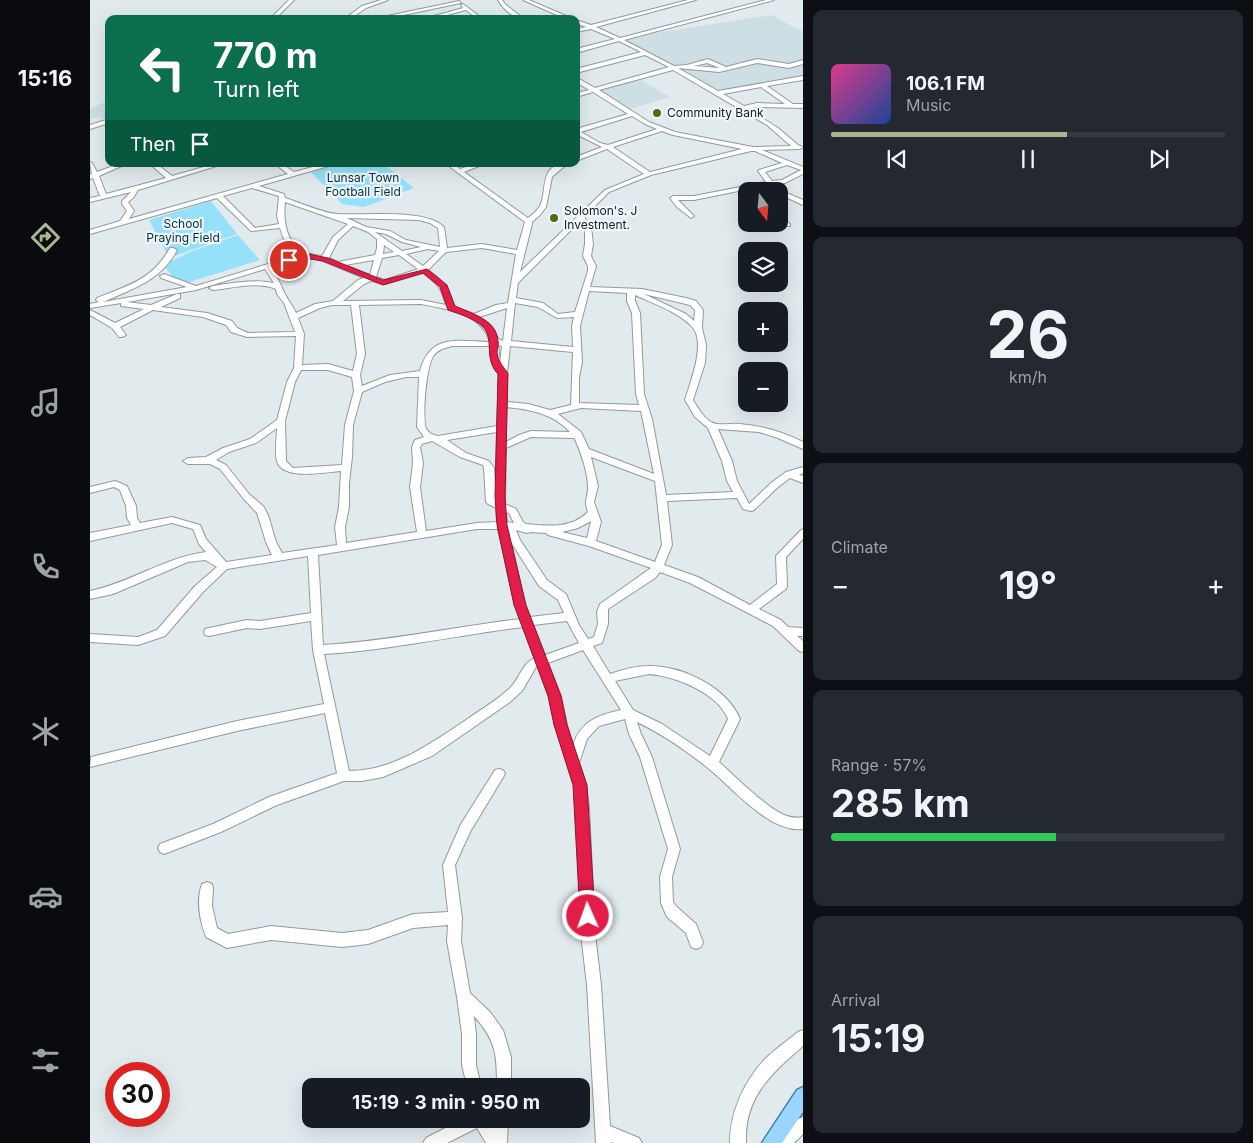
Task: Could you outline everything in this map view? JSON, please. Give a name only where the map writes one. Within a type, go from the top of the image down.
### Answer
[{"type":"main road","points":[[772,1142],[803,1096]]},
{"type":"street","points":[[276,15],[292,0]]},
{"type":"street","points":[[352,15],[376,1],[386,0]]},
{"type":"street","points":[[500,0],[517,15]]},
{"type":"street","points":[[526,0],[562,15]]},
{"type":"street","points":[[580,30],[694,0]]},
{"type":"street","points":[[580,50],[772,0]]},
{"type":"street","points":[[398,15],[457,1],[476,15]]},
{"type":"street","points":[[440,15],[467,8]]},
{"type":"street","points":[[580,23],[618,39],[673,68],[743,108],[783,133],[800,147]]},
{"type":"street","points":[[580,69],[645,53]]},
{"type":"street","points":[[580,94],[673,68],[687,66],[719,70],[757,61],[789,66],[803,62]]},
{"type":"street","points":[[717,93],[803,78]]},
{"type":"street","points":[[790,80],[803,88]]},
{"type":"street","points":[[580,81],[633,114],[662,129],[705,144],[751,149],[803,171]]},
{"type":"street","points":[[762,85],[792,106]]},
{"type":"street","points":[[743,108],[757,105],[803,106]]},
{"type":"street","points":[[580,131],[633,114]]},
{"type":"street","points":[[90,127],[105,122]]},
{"type":"street","points":[[580,158],[662,129]]},
{"type":"street","points":[[580,134],[598,144],[608,147],[649,174]]},
{"type":"street","points":[[514,282],[602,194],[649,174],[706,157],[751,149],[800,147]]},
{"type":"street","points":[[768,182],[761,171],[787,163]]},
{"type":"street","points":[[90,164],[93,176],[103,196]]},
{"type":"street","points":[[93,176],[116,167]]},
{"type":"street","points":[[157,167],[171,179]]},
{"type":"street","points":[[90,200],[136,189],[210,167]]},
{"type":"street","points":[[282,167],[292,174]]},
{"type":"street","points":[[90,232],[319,167]]},
{"type":"street","points":[[453,167],[528,221],[529,228],[520,253],[512,303],[497,343]]},
{"type":"street","points":[[459,171],[472,167]]},
{"type":"street","points":[[528,221],[541,210],[544,204],[546,180],[558,167]]},
{"type":"street","points":[[783,182],[803,171]]},
{"type":"street","points":[[251,186],[280,194],[282,199],[280,216],[290,244],[304,255],[337,264],[370,278],[385,282],[424,270],[444,250]]},
{"type":"street","points":[[122,223],[131,211],[125,204],[125,201],[131,197],[136,189]]},
{"type":"street","points":[[691,216],[684,208],[677,205],[673,198],[684,199],[708,196],[738,189]]},
{"type":"street","points":[[218,195],[253,230],[283,225]]},
{"type":"street","points":[[788,196],[803,203]]},
{"type":"street","points":[[282,199],[354,223],[380,238],[444,286],[451,308]]},
{"type":"street","points":[[336,216],[426,219],[441,228],[444,250]]},
{"type":"street","points":[[575,406],[575,378],[578,362],[576,326],[592,266],[587,256],[589,244],[588,227],[580,217]]},
{"type":"street","points":[[325,260],[331,243],[339,233],[354,223]]},
{"type":"street","points":[[364,228],[383,231],[404,241],[444,250],[482,246],[520,253]]},
{"type":"street","points":[[335,303],[370,278],[375,272],[381,242],[380,238]]},
{"type":"street","points":[[337,264],[432,248]]},
{"type":"street","points":[[90,305],[156,273],[173,250]]},
{"type":"street","points":[[115,326],[196,288],[304,255]]},
{"type":"street","points":[[267,267],[278,283],[300,334],[298,368],[291,382],[281,421],[281,462],[287,469],[293,471],[346,468]]},
{"type":"street","points":[[164,276],[196,288]]},
{"type":"street","points":[[90,305],[196,288],[214,288],[254,283],[272,285],[279,288]]},
{"type":"street","points":[[586,289],[660,293],[693,303],[699,310],[698,328],[702,345],[701,363],[690,400],[698,415],[712,426],[738,495],[746,507],[750,508],[779,479],[803,470]]},
{"type":"street","points":[[631,290],[683,316],[698,328]]},
{"type":"street","points":[[164,848],[217,828],[273,801],[344,776],[362,776],[383,772],[428,752],[506,699],[518,688],[532,664],[586,646],[598,640],[603,624],[602,612],[604,608],[651,575],[658,567],[667,545],[659,479],[648,419],[643,408],[638,366],[636,313],[631,301],[631,290]]},
{"type":"street","points":[[294,317],[318,306],[335,303],[415,301],[451,308],[473,317],[487,326],[497,343],[503,373],[501,506],[506,526],[512,573],[520,605],[554,696],[580,785],[583,808],[588,934],[604,1137],[634,1143]]},
{"type":"street","points":[[110,302],[192,312],[213,317],[229,323],[234,330],[247,335],[300,334]]},
{"type":"street","points":[[342,548],[340,527],[344,508],[349,425],[358,391],[356,375],[361,354],[354,303]]},
{"type":"street","points":[[473,317],[512,303],[540,305],[558,316],[579,314]]},
{"type":"street","points":[[90,312],[115,326],[122,335]]},
{"type":"street","points":[[576,350],[545,345],[497,343],[454,344],[438,347],[426,358],[422,431],[463,455],[481,460],[488,465],[490,501],[513,511],[523,528],[540,533],[563,535],[591,543],[711,587],[777,623],[803,648]]},
{"type":"street","points":[[298,368],[328,367],[356,375]]},
{"type":"street","points":[[358,391],[377,381],[394,376],[424,374]]},
{"type":"street","points":[[502,404],[518,405],[550,413],[560,418],[578,434],[585,451],[593,486],[590,502],[596,522],[591,543]]},
{"type":"street","points":[[550,413],[575,406],[596,405],[643,408]]},
{"type":"street","points":[[188,461],[210,459],[226,450],[253,441],[281,421]]},
{"type":"street","points":[[712,426],[747,426],[764,429],[803,446]]},
{"type":"street","points":[[422,535],[415,488],[418,463],[416,447],[418,442],[502,428]]},
{"type":"street","points":[[502,446],[509,444],[518,437],[529,435],[556,437],[578,434]]},
{"type":"street","points":[[585,451],[659,479]]},
{"type":"street","points":[[210,459],[221,466],[246,496],[259,508],[271,545],[280,558]]},
{"type":"street","points":[[789,474],[803,480]]},
{"type":"street","points":[[90,490],[115,484],[124,488],[131,506],[132,518],[137,526]]},
{"type":"street","points":[[662,498],[738,495]]},
{"type":"street","points":[[90,638],[138,641],[161,633],[198,589],[224,566],[477,526],[555,530],[567,528],[585,521],[593,512]]},
{"type":"street","points":[[90,537],[172,520],[197,527],[202,541],[224,566]]},
{"type":"street","points":[[506,526],[543,583],[562,597],[572,616],[574,626],[629,713],[635,734],[646,757],[655,792],[665,817],[674,849],[666,878],[667,903],[672,912],[691,930],[696,942]]},
{"type":"street","points":[[752,609],[782,586],[781,556],[803,532]]},
{"type":"street","points":[[313,553],[318,650],[344,776]]},
{"type":"street","points":[[90,595],[109,591],[187,560],[206,556],[224,566]]},
{"type":"street","points":[[209,632],[247,624],[260,625],[316,616]]},
{"type":"street","points":[[318,650],[364,646],[572,616]]},
{"type":"street","points":[[785,631],[803,632]]},
{"type":"street","points":[[607,679],[649,670],[657,671],[683,678],[716,694],[733,714],[734,720],[712,764]]},
{"type":"street","points":[[92,762],[237,726],[329,708]]},
{"type":"street","points":[[573,763],[582,736],[595,724],[629,713],[658,728],[712,764],[758,804],[783,821],[795,824],[803,823]]},
{"type":"street","points":[[472,1078],[464,997],[456,965],[449,865],[465,828],[499,774]]},
{"type":"street","points":[[207,888],[205,906],[212,932],[226,941],[271,933],[342,940],[368,937],[413,921],[454,918]]},
{"type":"street","points":[[464,997],[492,1024],[506,1060],[505,1078]]},
{"type":"street","points":[[738,1143],[737,1132],[745,1103],[756,1081],[771,1064],[803,1037]]},
{"type":"street","points":[[772,1142],[786,1140],[803,1124]]},
{"type":"street","points":[[431,1143],[461,1128]]},
{"type":"street","points":[[485,1128],[494,1143]]},
{"type":"street","points":[[499,1143],[500,1128]]},
{"type":"shaded area","points":[[771,15],[803,32],[803,78],[717,93],[618,39]]},
{"type":"shaded area","points":[[637,78],[670,97],[626,110],[594,90]]},
{"type":"shaded area","points":[[105,102],[105,118],[90,118],[90,109]]},
{"type":"green space","name":"Lunsar Town Football Field","points":[[328,167],[387,167],[414,188],[364,207],[342,204],[311,172]]},
{"type":"green space","name":"School Praying Field","points":[[211,201],[237,234],[169,258],[149,220]]},
{"type":"green space","points":[[238,235],[260,260],[180,285],[163,265],[190,252]]},
{"type":"place","name":"Community Bank","points":[[657,113]]},
{"type":"place","name":"Solomon's. J Investment.","points":[[554,218]]},
{"type":"route","points":[[289,260],[304,255],[325,260],[383,282],[424,270],[444,286],[451,308],[479,320],[492,333],[494,340],[493,352],[498,368],[503,373],[500,496],[502,525],[520,605],[554,696],[580,785],[583,808],[588,916]]}]
